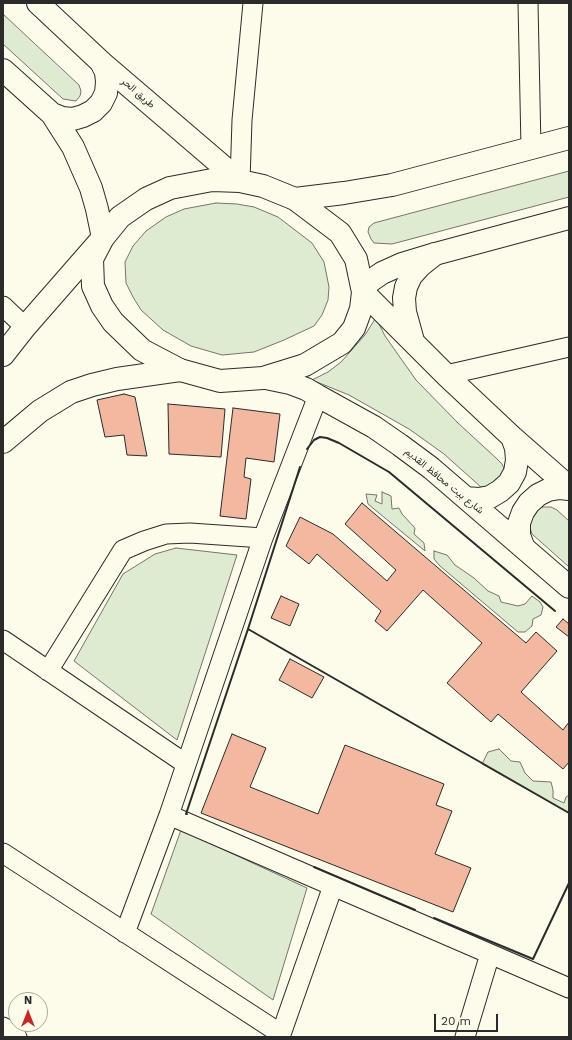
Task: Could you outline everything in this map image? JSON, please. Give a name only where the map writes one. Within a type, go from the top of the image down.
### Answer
[{"type":"main road","name":"طريق الحر","points":[[38,3],[101,62],[240,181]]},
{"type":"main road","points":[[52,114],[62,118],[73,119],[93,111],[101,103],[106,94],[107,82],[107,77],[101,62]]},
{"type":"main road","points":[[3,70],[52,114],[73,147],[91,188],[103,238],[92,259],[93,286],[102,306],[113,322],[142,350],[180,370],[220,382],[263,378],[305,365],[342,343],[354,328],[361,309],[362,292],[356,258],[340,233],[295,199],[263,186],[240,181],[212,180],[170,188],[146,199],[120,217],[103,238],[25,327],[3,355]]},
{"type":"main road","points":[[295,199],[392,185],[569,138]]},
{"type":"main road","points":[[362,292],[369,282],[382,273],[402,264],[569,218]]},
{"type":"main road","points":[[417,347],[412,339],[404,312],[406,287],[411,276],[420,266],[435,254]]},
{"type":"main road","points":[[362,292],[446,375],[569,488]]},
{"type":"main road","points":[[3,442],[40,410],[70,392],[117,379],[180,370]]},
{"type":"main road","name":"شارع بيت محافظ القديم","points":[[263,378],[290,382],[306,388],[374,427],[431,468],[569,587]]},
{"type":"main road","points":[[466,498],[478,499],[490,497],[509,483],[515,472],[517,460],[516,448],[512,437]]},
{"type":"main road","points":[[523,546],[519,535],[519,523],[523,512],[529,503],[538,495],[548,490],[569,488]]},
{"type":"street","points":[[240,181],[242,120],[253,3]]},
{"type":"street","points":[[528,3],[531,148]]},
{"type":"street","points":[[3,306],[25,327]]},
{"type":"street","points":[[446,375],[569,347]]},
{"type":"street","points":[[125,933],[169,815],[263,538],[318,396]]},
{"type":"street","points":[[48,670],[123,550],[144,540],[166,534],[190,533],[263,538]]},
{"type":"street","points":[[3,640],[186,764]]},
{"type":"street","points":[[169,815],[569,988]]},
{"type":"street","points":[[3,853],[281,1036],[334,886]]},
{"type":"street","points":[[465,1037],[490,954]]},
{"type":"street","points":[[3,1027],[17,1037]]},
{"type":"green space","points":[[3,14],[79,85],[81,91],[80,96],[76,101],[63,99],[3,44]]},
{"type":"green space","points":[[569,171],[569,197],[392,244],[374,243],[368,232],[369,227],[374,223]]},
{"type":"green space","points":[[216,203],[237,204],[254,207],[278,217],[312,243],[324,262],[329,287],[328,300],[322,315],[314,326],[254,352],[222,355],[191,346],[163,330],[141,310],[126,283],[125,262],[133,246],[146,231],[166,217],[184,209]]},
{"type":"green space","points":[[375,319],[416,380],[458,423],[502,464],[505,471],[501,483],[482,488],[444,454],[409,429],[349,395],[312,380],[328,372],[341,362],[365,335]]},
{"type":"green space","points":[[382,492],[391,496],[392,509],[399,508],[402,514],[415,528],[414,534],[424,543],[425,551],[368,504],[366,494],[377,495],[375,501],[382,504]]},
{"type":"green space","points":[[540,507],[551,507],[557,510],[569,521],[569,567],[532,534],[530,528],[530,517]]},
{"type":"green space","points":[[176,548],[237,555],[177,740],[74,661],[123,574],[155,554]]},
{"type":"green space","points":[[434,551],[447,555],[455,565],[474,578],[488,591],[499,596],[501,602],[518,606],[525,604],[532,596],[540,602],[543,607],[541,615],[533,619],[532,626],[525,632],[518,632],[440,566],[434,559]]},
{"type":"green space","points":[[499,749],[511,761],[520,762],[525,773],[533,781],[551,782],[553,798],[564,803],[566,797],[569,795],[569,813],[482,764],[488,752]]},
{"type":"green space","points":[[181,830],[307,888],[273,1000],[151,914]]},
{"type":"building","points":[[124,394],[135,397],[147,456],[127,455],[124,435],[105,437],[97,400]]},
{"type":"building","points":[[168,404],[225,409],[221,457],[169,454]]},
{"type":"building","points":[[233,408],[280,414],[274,462],[246,458],[244,477],[251,479],[246,519],[220,516]]},
{"type":"building","points":[[362,503],[526,643],[536,632],[557,651],[521,692],[563,730],[569,722],[569,762],[563,769],[498,714],[491,722],[447,683],[482,643],[423,590],[387,631],[375,621],[381,611],[317,554],[309,564],[286,546],[300,517],[333,534],[387,581],[396,570],[345,524]]},
{"type":"building","points":[[281,596],[299,604],[290,626],[271,618]]},
{"type":"building","points":[[563,619],[569,624],[569,637],[556,627]]},
{"type":"building","points":[[290,659],[324,677],[312,698],[279,680]]},
{"type":"building","points":[[232,734],[266,748],[250,787],[318,814],[345,745],[444,784],[436,805],[452,811],[435,854],[471,868],[453,912],[201,813]]},
{"type":"wall","points":[[307,449],[314,440],[320,437],[327,438],[339,443],[389,472],[555,611]]},
{"type":"wall","points":[[187,814],[300,467]]},
{"type":"wall","points":[[248,629],[569,813]]},
{"type":"wall","points":[[314,867],[415,910]]},
{"type":"wall","points":[[434,918],[533,959],[569,883]]}]
